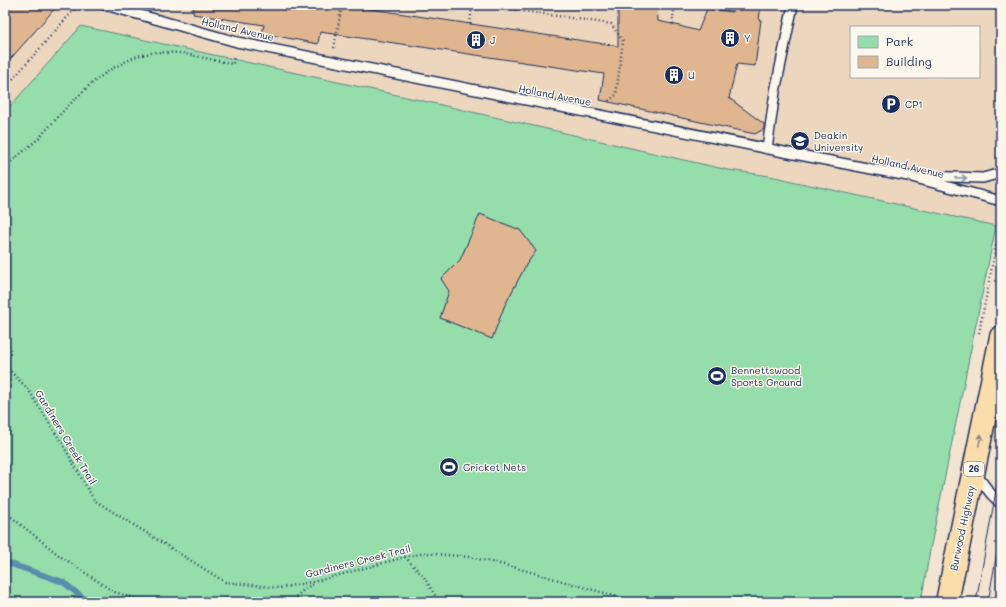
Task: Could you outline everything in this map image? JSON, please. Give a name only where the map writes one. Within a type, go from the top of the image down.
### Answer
[{"type":"highway","name":"Burwood Highway","points":[[947,602],[1001,337]]},
{"type":"lane","name":"Holland Avenue","points":[[105,5],[237,42],[908,176],[1001,201]]},
{"type":"lane","points":[[767,149],[776,92],[793,5]]},
{"type":"lane","points":[[908,176],[983,178],[1001,173]]},
{"type":"lane","points":[[974,471],[991,494],[1001,504]]},
{"type":"path","points":[[63,5],[75,9]]},
{"type":"path","points":[[5,88],[78,5]]},
{"type":"path","points":[[334,48],[342,5]]},
{"type":"path","points":[[470,24],[472,5]]},
{"type":"path","points":[[484,5],[611,24],[623,40]]},
{"type":"path","points":[[672,24],[675,5]]},
{"type":"path","points":[[5,167],[38,139],[66,108],[92,83],[111,69],[137,56],[156,52],[181,53],[233,64],[237,42]]},
{"type":"path","name":"Gardiners Creek Trail","points":[[5,366],[28,389],[64,445],[94,500],[225,582],[279,588],[317,581],[425,553],[470,557],[513,567],[636,602]]},
{"type":"path","points":[[5,512],[60,556],[114,592],[148,602]]},
{"type":"path","points":[[405,557],[424,577],[439,602]]},
{"type":"path","points":[[290,602],[306,588],[317,581]]},
{"type":"path","points":[[5,594],[17,602]]},
{"type":"shaded area","name":"Deakin University","points":[[5,5],[1001,5],[1001,201],[996,226],[780,178],[728,170],[406,97],[81,26],[5,112]]},
{"type":"green space","points":[[81,26],[406,97],[728,170],[779,178],[996,226],[930,550],[921,602],[5,602],[5,112]]},
{"type":"building","points":[[5,5],[58,5],[5,65]]},
{"type":"building","points":[[194,5],[344,5],[618,46],[618,5],[657,5],[658,21],[698,31],[707,9],[732,12],[733,5],[761,5],[759,20],[761,20],[755,66],[737,64],[729,98],[764,124],[764,129],[755,134],[600,100],[604,74],[320,32],[318,44],[262,33],[264,25],[193,14]]},
{"type":"building","points":[[480,214],[520,230],[536,251],[526,265],[504,307],[492,339],[440,318],[449,291],[441,279],[460,260]]},
{"type":"waterway","points":[[5,562],[63,582],[88,602]]},
{"type":"tram line","points":[[976,602],[1001,463]]},
{"type":"tram line","points":[[988,602],[1001,531]]},
{"type":"place","name":"Y","points":[[730,38]]},
{"type":"place","name":"J","points":[[476,40]]},
{"type":"place","name":"U","points":[[674,75]]},
{"type":"place","name":"CP1","points":[[891,104]]},
{"type":"place","name":"Deakin University","points":[[800,141]]},
{"type":"place","name":"Bennettswood Sports Ground","points":[[717,376]]},
{"type":"place","name":"Cricket Nets","points":[[449,467]]}]
